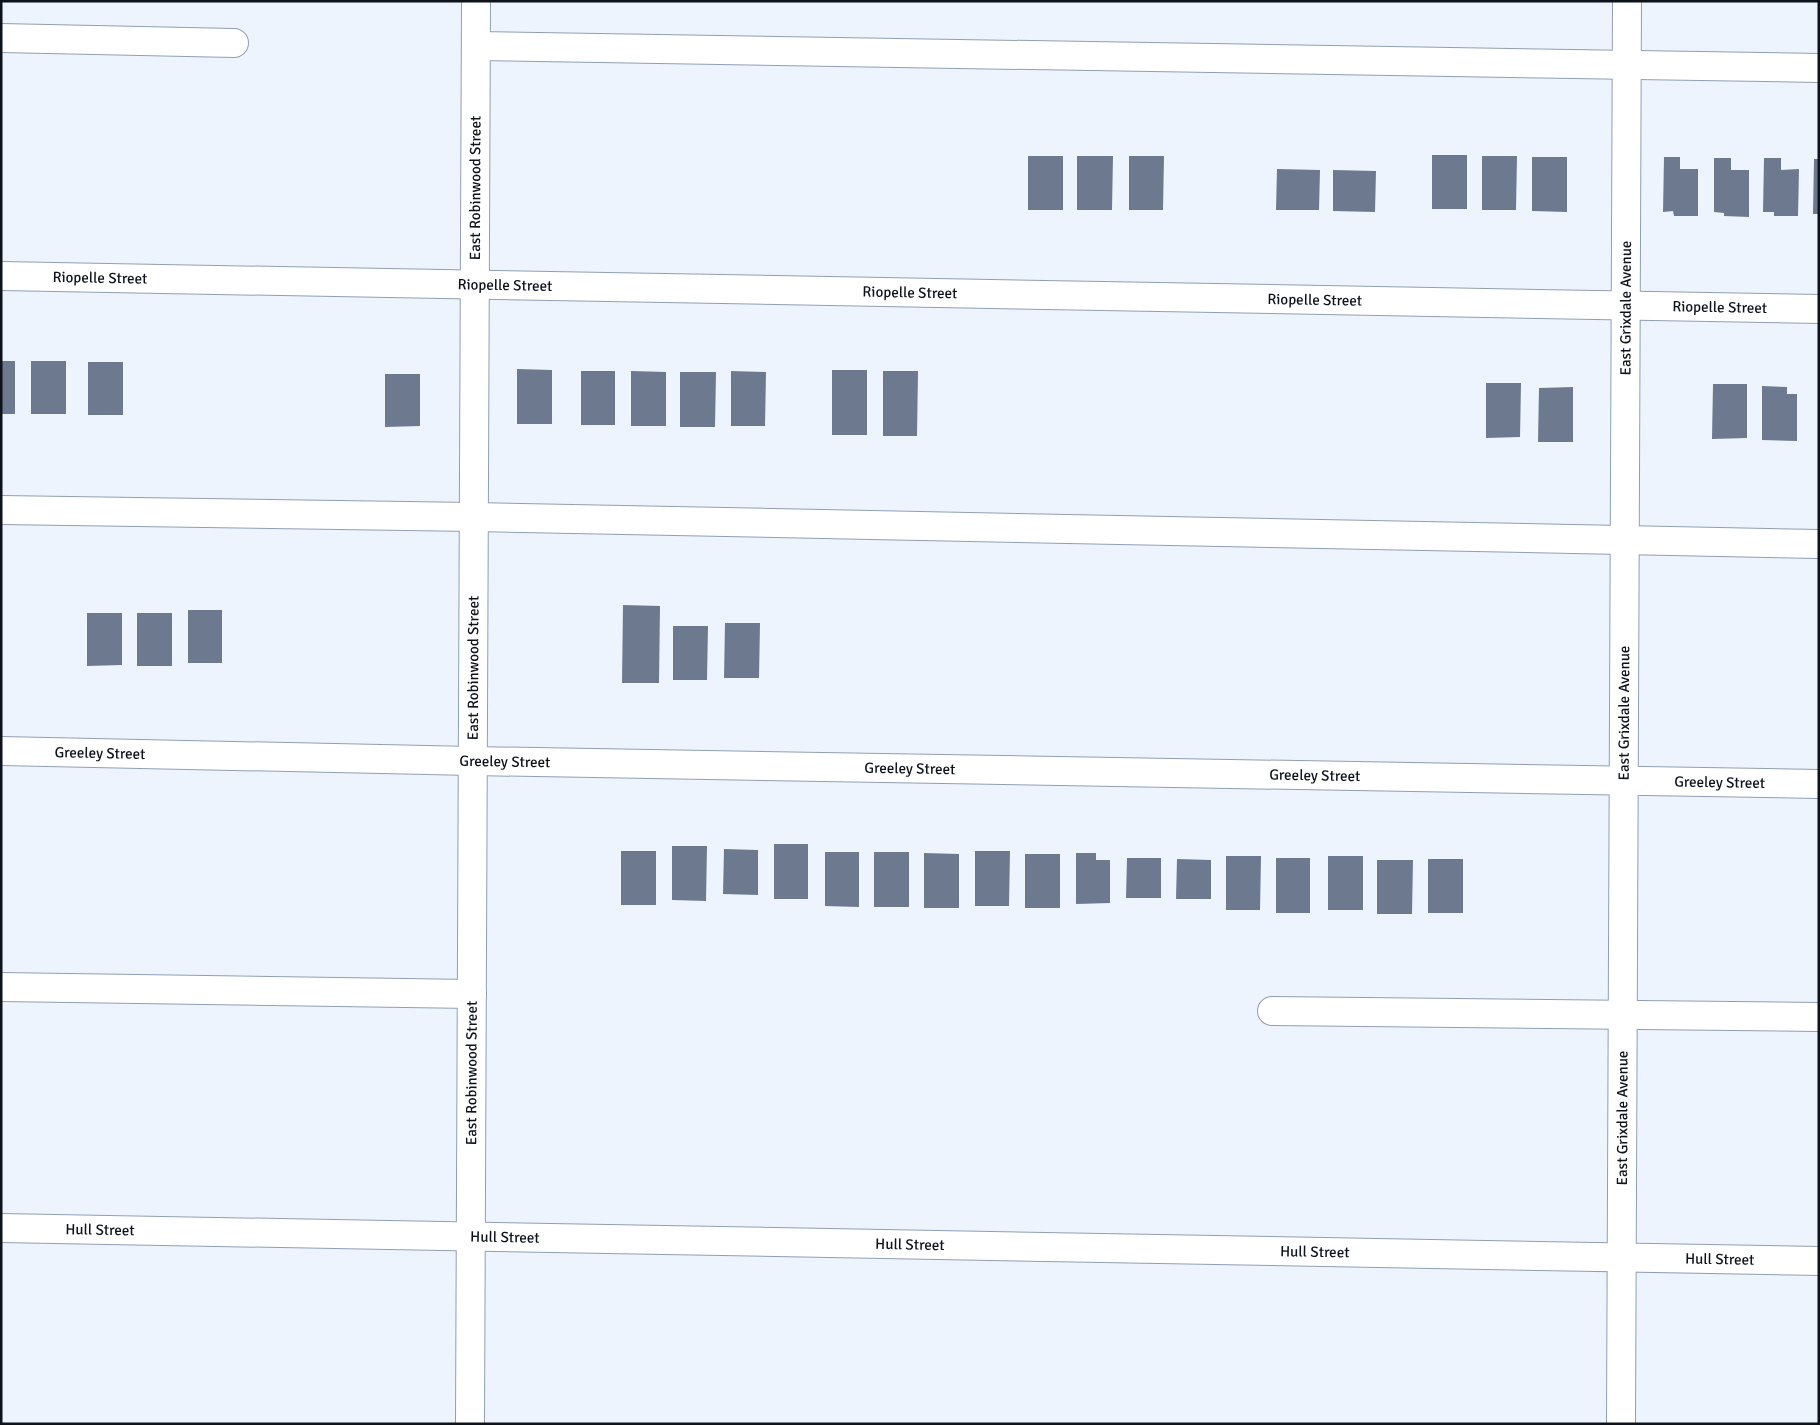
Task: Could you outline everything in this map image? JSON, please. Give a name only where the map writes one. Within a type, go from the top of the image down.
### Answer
[{"type":"street","name":"East Robinwood Street","points":[[470,1424],[476,1]]},
{"type":"street","name":"East Grixdale Avenue","points":[[1621,1424],[1627,1]]},
{"type":"street","points":[[1,38],[234,43]]},
{"type":"street","points":[[476,46],[1819,68]]},
{"type":"street","name":"Riopelle Street","points":[[1,276],[1819,309]]},
{"type":"street","points":[[1,510],[474,517],[1819,544]]},
{"type":"street","name":"Greeley Street","points":[[1,751],[1819,784]]},
{"type":"street","points":[[1,987],[472,994]]},
{"type":"street","points":[[1272,1011],[1819,1017]]},
{"type":"street","name":"Hull Street","points":[[1,1228],[1819,1261]]},
{"type":"building","points":[[1432,155],[1467,155],[1467,209],[1432,209]]},
{"type":"building","points":[[1028,156],[1063,156],[1063,210],[1028,210]]},
{"type":"building","points":[[1077,156],[1113,156],[1112,210],[1077,210]]},
{"type":"building","points":[[1129,156],[1164,156],[1163,210],[1129,210]]},
{"type":"building","points":[[1482,156],[1517,156],[1516,210],[1482,210]]},
{"type":"building","points":[[1532,157],[1567,157],[1567,212],[1532,211]]},
{"type":"building","points":[[1664,157],[1680,157],[1680,169],[1698,169],[1698,216],[1674,216],[1673,211],[1663,212]]},
{"type":"building","points":[[1714,158],[1731,158],[1731,170],[1749,170],[1749,217],[1724,216],[1724,213],[1714,212]]},
{"type":"building","points":[[1764,158],[1781,158],[1781,170],[1799,169],[1798,216],[1774,216],[1774,212],[1763,212]]},
{"type":"building","points":[[1814,159],[1819,159],[1819,214],[1813,214]]},
{"type":"building","points":[[1277,169],[1320,170],[1319,210],[1276,210]]},
{"type":"building","points":[[1333,170],[1376,171],[1375,212],[1333,211]]},
{"type":"building","points":[[1,361],[15,361],[15,414],[1,414]]},
{"type":"building","points":[[31,361],[66,361],[66,414],[31,414]]},
{"type":"building","points":[[88,362],[123,362],[123,415],[88,415]]},
{"type":"building","points":[[517,369],[552,370],[552,424],[517,424]]},
{"type":"building","points":[[832,370],[867,370],[867,435],[832,435]]},
{"type":"building","points":[[581,371],[615,371],[615,425],[581,425]]},
{"type":"building","points":[[631,371],[666,372],[666,426],[631,426]]},
{"type":"building","points":[[731,371],[766,372],[765,426],[731,426]]},
{"type":"building","points":[[883,371],[918,371],[917,436],[883,436]]},
{"type":"building","points":[[680,372],[716,372],[715,427],[680,427]]},
{"type":"building","points":[[385,374],[420,374],[420,426],[385,427]]},
{"type":"building","points":[[1486,383],[1521,383],[1520,437],[1486,438]]},
{"type":"building","points":[[1713,384],[1747,384],[1747,438],[1712,439]]},
{"type":"building","points":[[1762,386],[1787,387],[1787,394],[1797,394],[1797,441],[1762,440]]},
{"type":"building","points":[[1573,387],[1573,442],[1538,442],[1539,388]]},
{"type":"building","points":[[623,605],[660,606],[659,683],[622,683]]},
{"type":"building","points":[[188,610],[222,610],[222,663],[188,663]]},
{"type":"building","points":[[87,613],[122,613],[122,665],[87,666]]},
{"type":"building","points":[[137,613],[172,613],[172,666],[137,666]]},
{"type":"building","points":[[725,623],[760,623],[759,678],[724,678]]},
{"type":"building","points":[[673,626],[708,626],[707,680],[673,680]]},
{"type":"building","points":[[774,844],[808,844],[808,899],[774,899]]},
{"type":"building","points":[[672,846],[707,846],[706,901],[672,900]]},
{"type":"building","points":[[724,849],[758,850],[758,895],[723,894]]},
{"type":"building","points":[[621,851],[656,851],[656,905],[621,905]]},
{"type":"building","points":[[975,851],[1010,851],[1009,906],[975,906]]},
{"type":"building","points":[[825,852],[859,852],[859,907],[825,906]]},
{"type":"building","points":[[874,852],[909,852],[909,907],[874,907]]},
{"type":"building","points":[[924,853],[959,854],[959,908],[924,908]]},
{"type":"building","points":[[1076,853],[1096,853],[1096,860],[1110,860],[1110,903],[1076,904]]},
{"type":"building","points":[[1025,854],[1060,854],[1060,908],[1025,908]]},
{"type":"building","points":[[1226,856],[1261,856],[1260,910],[1226,910]]},
{"type":"building","points":[[1328,856],[1363,856],[1363,910],[1328,910]]},
{"type":"building","points":[[1127,858],[1161,858],[1161,898],[1126,898]]},
{"type":"building","points":[[1276,858],[1310,858],[1310,913],[1276,913]]},
{"type":"building","points":[[1177,859],[1211,860],[1211,899],[1176,899]]},
{"type":"building","points":[[1428,859],[1463,859],[1463,913],[1428,913]]},
{"type":"building","points":[[1377,860],[1413,860],[1412,914],[1377,914]]}]
